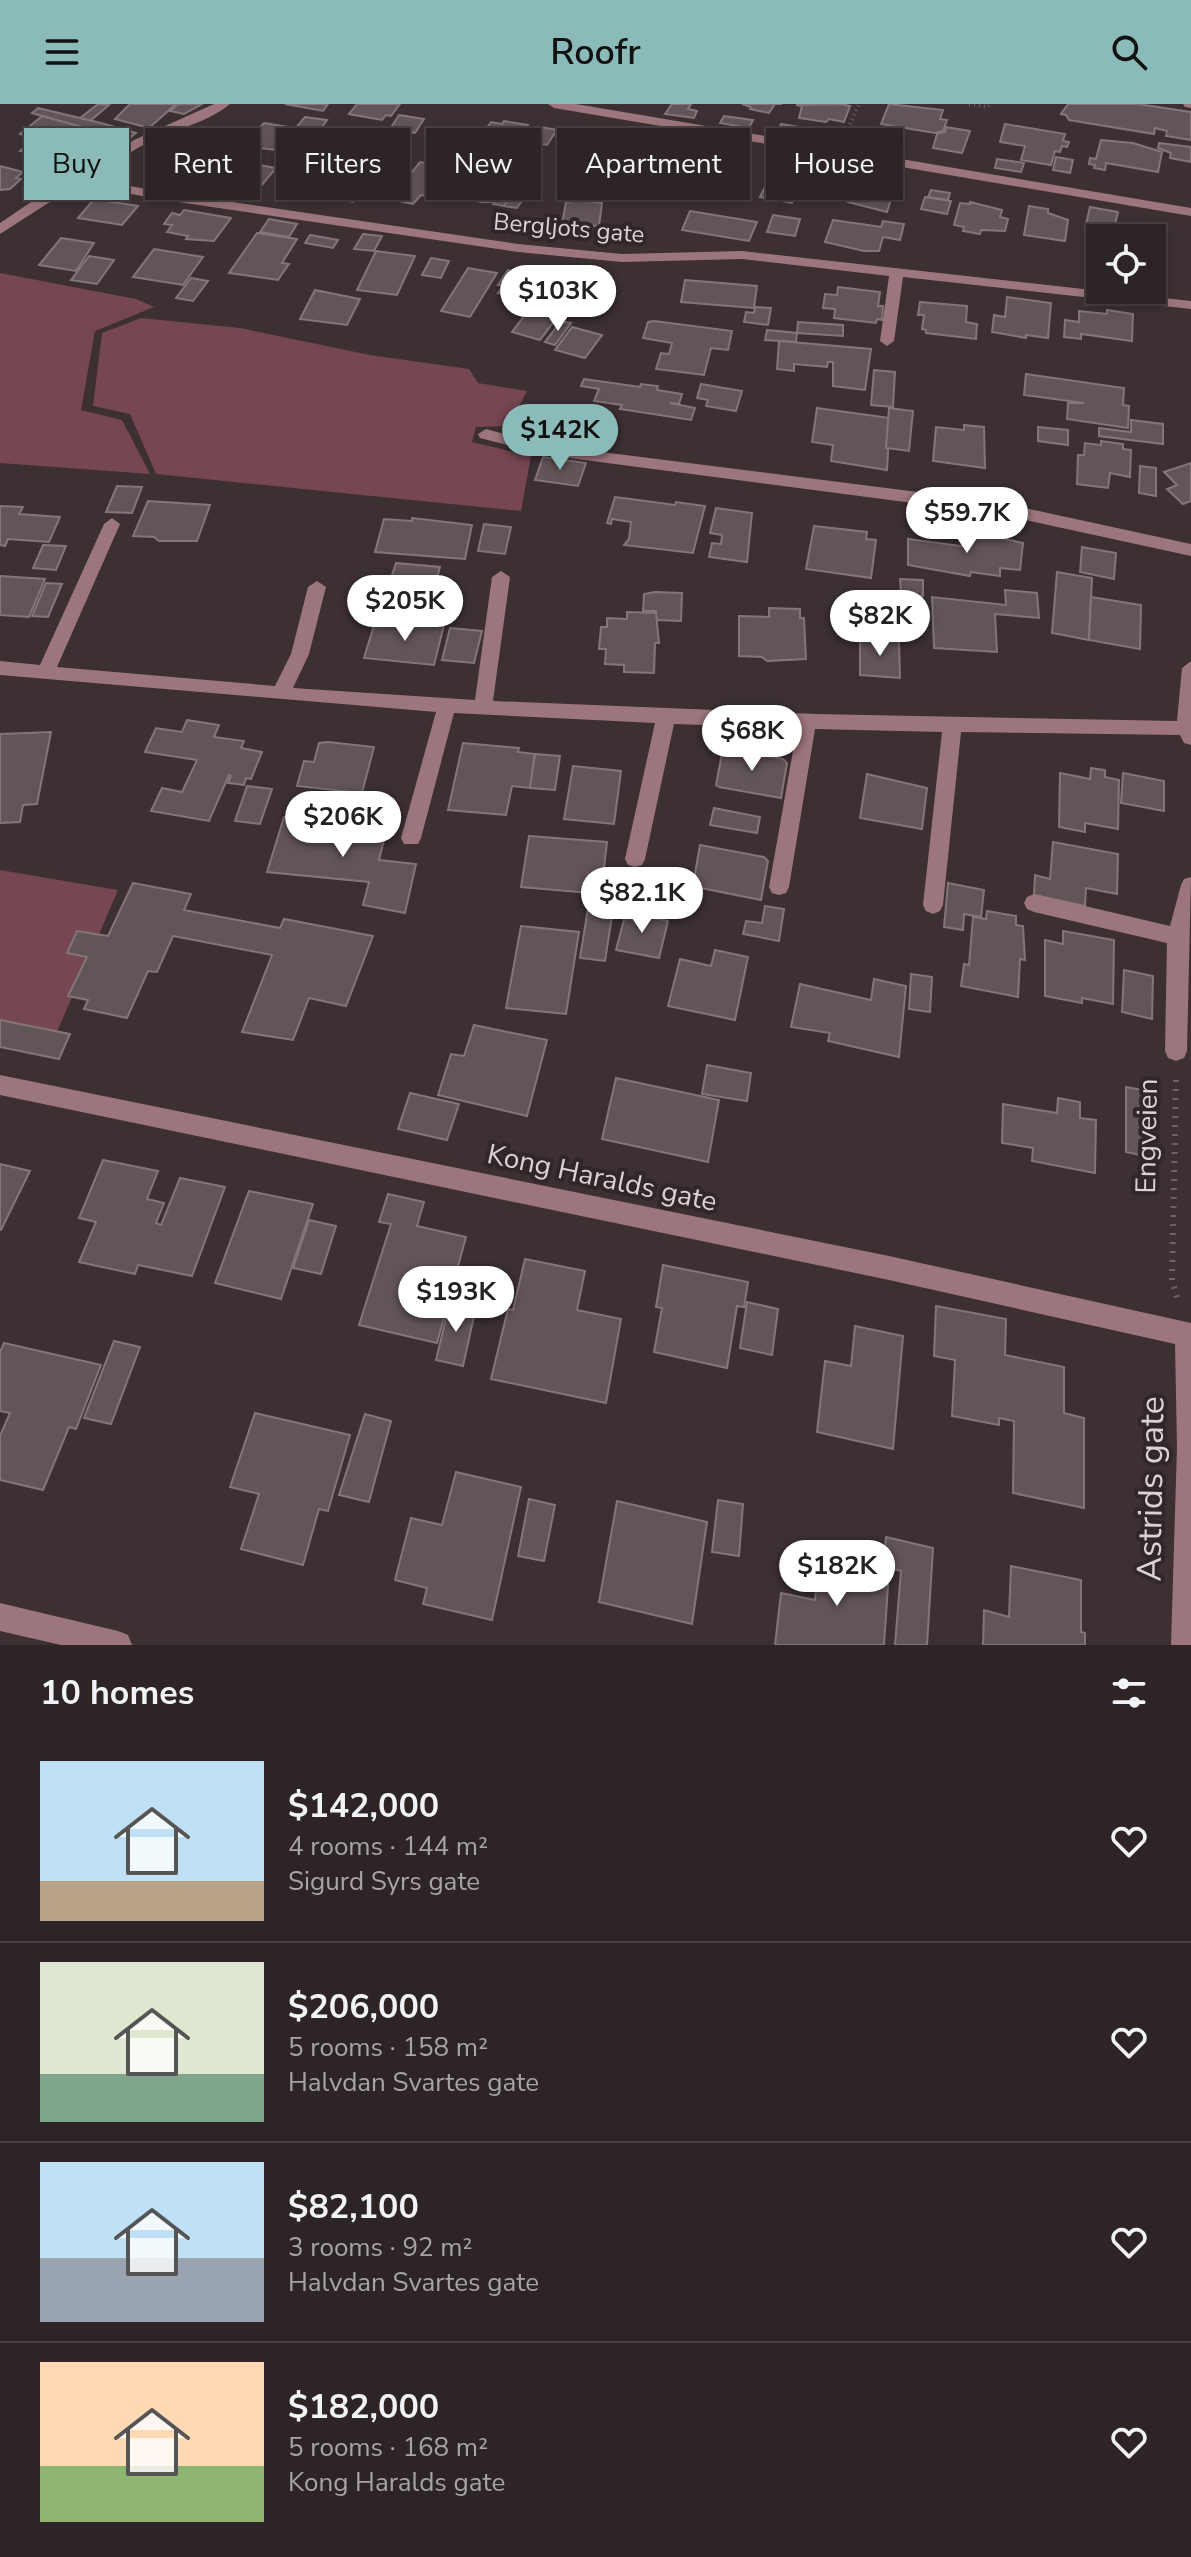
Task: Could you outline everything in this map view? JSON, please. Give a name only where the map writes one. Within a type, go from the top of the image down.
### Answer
[{"type":"street","points":[[129,150],[224,104]]},
{"type":"street","points":[[554,104],[597,107],[1191,212]]},
{"type":"street","name":"Bergljots gate","points":[[129,190],[518,248],[622,258],[742,255],[1191,305]]},
{"type":"street","points":[[0,230],[43,200]]},
{"type":"street","points":[[887,341],[897,271]]},
{"type":"street","points":[[486,434],[546,450],[997,508],[1191,550]]},
{"type":"street","points":[[46,672],[112,524]]},
{"type":"street","points":[[483,707],[501,577]]},
{"type":"street","points":[[281,693],[300,654],[317,587]]},
{"type":"street","points":[[0,668],[447,706],[807,723],[1188,733],[1191,668]]},
{"type":"street","points":[[411,838],[447,706]]},
{"type":"street","points":[[635,859],[666,717]]},
{"type":"street","points":[[779,887],[807,723]]},
{"type":"street","points":[[933,905],[952,727]]},
{"type":"street","name":"Engveien","points":[[1176,1051],[1177,937],[1191,885]]},
{"type":"street","points":[[1034,903],[1177,937]]},
{"type":"street","name":"Kong Haralds gate","points":[[0,1085],[889,1268],[1189,1335]]},
{"type":"street","name":"Astrids gate","points":[[1185,1645],[1190,1447],[1189,1335]]},
{"type":"street","points":[[0,1617],[118,1645]]},
{"type":"path","points":[[969,104],[988,107],[991,104]]},
{"type":"path","name":"Engveien","points":[[1176,1051],[1172,1280],[1189,1335]]},
{"type":"shaded area","points":[[0,273],[136,299],[154,307],[95,331],[81,410],[122,420],[150,474],[0,463]]},
{"type":"shaded area","points":[[141,318],[240,328],[370,355],[469,369],[478,383],[527,391],[509,426],[476,427],[472,442],[531,456],[521,511],[156,474],[130,414],[93,406],[102,333]]},
{"type":"shaded area","points":[[0,870],[118,890],[54,1039],[0,1029]]},
{"type":"building","points":[[98,104],[109,105],[90,121],[80,118]]},
{"type":"building","points":[[130,104],[176,104],[149,128],[115,119]]},
{"type":"building","points":[[178,104],[202,104],[184,114],[170,111]]},
{"type":"building","points":[[285,104],[328,104],[323,111]]},
{"type":"building","points":[[357,104],[400,104],[391,116],[386,115],[382,120],[349,114]]},
{"type":"building","points":[[672,104],[691,104],[688,109],[697,111],[694,118],[665,114]]},
{"type":"building","points":[[742,104],[775,104],[769,113]]},
{"type":"building","points":[[889,104],[943,110],[940,119],[947,120],[943,131],[935,133],[881,124]]},
{"type":"building","points":[[1068,104],[1138,104],[1191,112],[1191,140],[1166,136],[1167,131],[1155,128],[1154,134],[1069,120],[1061,114]]},
{"type":"building","points":[[796,105],[850,106],[844,122],[799,118],[802,106]]},
{"type":"building","points":[[38,108],[118,128],[82,128],[32,113]]},
{"type":"building","points":[[399,115],[424,119],[415,133],[410,132],[410,128],[391,128]]},
{"type":"building","points":[[42,116],[85,128],[27,128]]},
{"type":"building","points":[[724,116],[753,120],[749,128],[720,123]]},
{"type":"building","points":[[305,117],[327,120],[321,128],[296,128]]},
{"type":"building","points":[[504,121],[528,125],[526,128],[487,128],[491,122],[502,124]]},
{"type":"building","points":[[264,123],[294,128],[276,128],[275,150],[260,148],[259,128]]},
{"type":"building","points":[[781,124],[805,128],[779,128]]},
{"type":"building","points":[[1005,124],[1065,134],[1063,141],[1069,142],[1067,147],[1062,146],[1060,152],[1055,151],[1051,165],[1021,160],[1025,146],[1000,142]]},
{"type":"building","points":[[946,127],[970,131],[962,153],[933,148],[937,134],[945,132]]},
{"type":"building","points":[[540,128],[557,130],[547,145],[541,144]]},
{"type":"building","points":[[1101,140],[1133,143],[1162,152],[1158,172],[1106,163],[1105,170],[1094,168],[1095,165],[1089,164],[1090,158],[1096,159]]},
{"type":"building","points":[[1159,143],[1191,147],[1191,162],[1170,158],[1171,153],[1158,148]]},
{"type":"building","points":[[1056,157],[1073,160],[1070,173],[1053,170]]},
{"type":"building","points":[[997,159],[1024,163],[1021,172],[995,168]]},
{"type":"building","points":[[420,162],[426,163],[426,196],[421,195],[413,204],[395,200],[410,200],[410,174]]},
{"type":"building","points":[[260,165],[276,168],[261,186]]},
{"type":"building","points":[[0,166],[23,172],[16,178],[21,179],[10,189],[0,190]]},
{"type":"building","points":[[766,185],[766,198],[760,197]]},
{"type":"building","points":[[931,190],[950,193],[948,200],[928,197]]},
{"type":"building","points":[[925,197],[951,201],[947,214],[921,209]]},
{"type":"building","points":[[93,200],[138,206],[122,225],[78,218]]},
{"type":"building","points":[[496,200],[508,200],[504,206],[493,204]]},
{"type":"building","points":[[508,200],[522,200],[517,208],[504,206]]},
{"type":"building","points":[[581,200],[602,203],[599,226],[562,224],[566,202]]},
{"type":"building","points":[[849,200],[891,200],[887,212]]},
{"type":"building","points":[[970,202],[1002,210],[1000,217],[1008,219],[1005,231],[981,230],[980,234],[963,231],[964,227],[954,225],[960,203]]},
{"type":"building","points":[[1029,206],[1048,209],[1048,213],[1068,220],[1065,241],[1024,235]]},
{"type":"building","points":[[1090,207],[1118,212],[1115,224],[1086,224]]},
{"type":"building","points":[[184,210],[231,218],[214,241],[186,239],[188,236],[167,232],[172,225],[164,224],[172,213],[180,215]]},
{"type":"building","points":[[690,211],[757,222],[749,241],[682,230]]},
{"type":"building","points":[[773,215],[800,219],[795,236],[767,232]]},
{"type":"building","points":[[269,219],[297,224],[289,237],[260,232]]},
{"type":"building","points":[[833,220],[881,227],[883,221],[904,224],[900,240],[883,237],[879,251],[864,251],[825,242]]},
{"type":"building","points":[[257,233],[297,239],[282,263],[289,264],[278,280],[229,273]]},
{"type":"building","points":[[363,234],[382,236],[374,251],[354,249]]},
{"type":"building","points":[[310,235],[338,240],[333,248],[305,243]]},
{"type":"building","points":[[61,238],[94,243],[76,271],[39,265]]},
{"type":"building","points":[[154,249],[203,257],[183,285],[133,277]]},
{"type":"building","points":[[376,251],[415,256],[397,295],[357,290]]},
{"type":"building","points":[[89,256],[114,260],[97,284],[71,280]]},
{"type":"building","points":[[431,258],[449,261],[441,278],[422,275]]},
{"type":"building","points":[[468,268],[497,273],[470,317],[441,311]]},
{"type":"building","points":[[508,270],[524,274],[510,295],[498,293],[503,286],[498,285]]},
{"type":"building","points":[[575,276],[601,283],[590,297],[564,290]]},
{"type":"building","points":[[191,278],[208,281],[193,301],[176,298]]},
{"type":"building","points":[[685,280],[757,286],[754,308],[681,302]]},
{"type":"building","points":[[838,287],[880,292],[878,306],[883,306],[882,320],[877,319],[876,323],[834,318],[835,309],[823,308],[825,294],[837,295]]},
{"type":"building","points":[[315,290],[360,299],[347,325],[300,319]]},
{"type":"building","points":[[544,290],[572,297],[540,340],[512,332]]},
{"type":"building","points":[[1007,297],[1051,303],[1048,338],[992,332],[994,315],[1005,317]]},
{"type":"building","points":[[920,302],[967,306],[966,322],[977,324],[976,339],[926,333],[922,329],[924,315],[918,315]]},
{"type":"building","points":[[755,307],[771,308],[768,325],[744,322],[746,312],[754,313]]},
{"type":"building","points":[[1107,310],[1133,314],[1132,341],[1081,334],[1081,339],[1064,337],[1065,320],[1079,322],[1079,311],[1107,314]]},
{"type":"building","points":[[561,321],[571,323],[555,345],[545,342]]},
{"type":"building","points":[[648,322],[732,331],[728,350],[711,348],[704,375],[656,369],[661,353],[669,354],[672,343],[643,338]]},
{"type":"building","points":[[798,322],[843,325],[843,336],[797,333]]},
{"type":"building","points":[[572,327],[602,335],[585,358],[555,350]]},
{"type":"building","points":[[767,330],[797,333],[796,342],[765,340]]},
{"type":"building","points":[[779,341],[871,349],[865,390],[833,386],[833,362],[828,362],[827,367],[794,364],[794,371],[777,369]]},
{"type":"building","points":[[874,370],[895,372],[893,407],[871,405]]},
{"type":"building","points":[[1026,374],[1124,388],[1123,405],[1129,406],[1128,428],[1067,419],[1068,403],[1084,403],[1024,395]]},
{"type":"building","points":[[584,379],[640,387],[641,384],[658,386],[657,390],[682,394],[679,404],[670,403],[695,408],[691,420],[620,409],[622,405],[594,401],[599,389],[581,386]]},
{"type":"building","points":[[701,384],[742,391],[736,411],[706,406],[708,400],[697,398]]},
{"type":"building","points":[[817,408],[890,418],[887,470],[831,461],[833,445],[812,442]]},
{"type":"building","points":[[889,408],[913,411],[909,451],[886,448]]},
{"type":"building","points":[[1131,420],[1163,424],[1163,444],[1099,436],[1099,428],[1131,432]]},
{"type":"building","points":[[964,425],[984,427],[985,468],[933,461],[936,427],[964,430]]},
{"type":"building","points":[[1038,427],[1068,430],[1068,445],[1038,441]]},
{"type":"building","points":[[1101,441],[1123,444],[1123,449],[1131,450],[1130,477],[1110,473],[1108,488],[1077,484],[1078,455],[1084,455],[1085,443],[1101,445]]},
{"type":"building","points":[[543,457],[586,463],[578,486],[535,480]]},
{"type":"building","points":[[1191,463],[1191,501],[1183,504],[1167,489],[1177,485],[1164,472]]},
{"type":"building","points":[[1140,466],[1156,468],[1156,496],[1139,493]]},
{"type":"building","points":[[117,486],[142,487],[132,513],[106,512]]},
{"type":"building","points":[[615,497],[705,506],[693,553],[624,545],[629,539],[631,522],[612,519],[611,524],[607,523]]},
{"type":"building","points":[[148,501],[210,505],[197,541],[159,541],[154,537],[133,536]]},
{"type":"building","points":[[0,506],[23,507],[19,514],[60,517],[49,542],[8,539],[5,546],[0,545]]},
{"type":"building","points":[[716,508],[752,513],[747,562],[709,557],[712,543],[721,544],[722,535],[710,533]]},
{"type":"building","points":[[412,518],[472,525],[465,559],[375,552],[384,519],[412,521]]},
{"type":"building","points":[[484,524],[511,527],[505,554],[478,551]]},
{"type":"building","points":[[814,526],[867,532],[866,539],[876,540],[871,578],[806,569]]},
{"type":"building","points":[[970,531],[1023,543],[1020,570],[1000,568],[1000,576],[971,572],[970,576],[908,565],[908,539],[968,547]]},
{"type":"building","points":[[43,545],[66,546],[56,570],[33,568]]},
{"type":"building","points":[[1082,547],[1116,553],[1114,579],[1080,572]]},
{"type":"building","points":[[396,563],[440,567],[433,592],[426,591],[417,626],[368,621],[379,583],[389,584]]},
{"type":"building","points":[[1057,572],[1092,578],[1089,640],[1052,633]]},
{"type":"building","points":[[0,576],[45,579],[29,617],[0,615]]},
{"type":"building","points":[[900,579],[923,580],[923,596],[901,595]]},
{"type":"building","points":[[46,583],[62,584],[48,617],[32,616]]},
{"type":"building","points":[[1005,590],[1037,593],[1039,618],[995,614],[997,652],[934,648],[932,597],[1006,605]]},
{"type":"building","points":[[682,593],[681,621],[656,620],[656,611],[643,611],[644,594]]},
{"type":"building","points":[[1091,597],[1141,605],[1140,649],[1089,640]]},
{"type":"building","points":[[840,603],[866,605],[866,629],[840,627]]},
{"type":"building","points":[[769,608],[800,609],[800,618],[804,618],[806,659],[767,661],[762,657],[739,656],[739,616],[769,617]]},
{"type":"building","points":[[627,612],[656,613],[659,643],[655,643],[654,673],[624,672],[624,665],[605,664],[606,649],[599,649],[601,627],[607,627],[607,618],[627,619]]},
{"type":"building","points":[[375,622],[444,625],[434,665],[364,658]]},
{"type":"building","points":[[450,628],[482,631],[474,663],[442,660]]},
{"type":"building","points":[[860,637],[899,640],[900,678],[860,675]]},
{"type":"building","points":[[187,720],[219,725],[214,737],[244,741],[241,748],[262,752],[251,779],[246,778],[244,785],[228,783],[229,775],[209,821],[151,811],[162,788],[182,792],[197,760],[145,752],[156,728],[182,732]]},
{"type":"building","points":[[51,732],[37,804],[23,805],[20,822],[0,823],[0,734]]},
{"type":"building","points":[[319,743],[374,747],[362,793],[297,786],[304,761],[314,762]]},
{"type":"building","points":[[463,743],[519,748],[518,752],[535,754],[530,788],[512,786],[506,815],[448,810]]},
{"type":"building","points":[[723,748],[783,759],[787,763],[781,798],[716,785]]},
{"type":"building","points":[[535,754],[560,756],[555,790],[530,788]]},
{"type":"building","points":[[573,766],[621,771],[614,824],[564,819]]},
{"type":"building","points":[[1091,768],[1105,770],[1105,777],[1119,780],[1118,829],[1085,823],[1085,832],[1059,827],[1060,773],[1090,779]]},
{"type":"building","points":[[1123,773],[1164,781],[1164,811],[1121,803]]},
{"type":"building","points":[[867,774],[927,788],[922,829],[860,818]]},
{"type":"building","points":[[247,786],[272,789],[260,824],[235,821]]},
{"type":"building","points":[[714,808],[760,817],[757,833],[710,825]]},
{"type":"building","points":[[284,817],[387,828],[379,860],[416,864],[405,913],[363,905],[369,882],[267,872]]},
{"type":"building","points":[[529,836],[607,842],[601,894],[521,887]]},
{"type":"building","points":[[1053,842],[1118,854],[1117,894],[1086,888],[1085,906],[1034,895],[1035,875],[1050,879]]},
{"type":"building","points":[[700,845],[764,857],[768,861],[761,900],[693,885]]},
{"type":"building","points":[[613,874],[637,879],[628,912],[590,908],[592,897],[605,899]]},
{"type":"building","points":[[133,883],[191,894],[184,910],[280,928],[284,919],[373,936],[346,1006],[309,998],[293,1040],[242,1032],[272,955],[173,936],[157,972],[148,971],[127,1018],[84,1009],[88,1000],[68,996],[87,957],[67,953],[77,931],[108,936]]},
{"type":"building","points":[[948,883],[984,890],[981,917],[964,914],[963,930],[944,927]]},
{"type":"building","points":[[765,906],[784,909],[779,941],[743,934],[746,921],[762,923]]},
{"type":"building","points":[[588,908],[613,910],[605,961],[580,958]]},
{"type":"building","points":[[987,911],[1016,916],[1016,925],[1023,926],[1025,960],[1020,959],[1018,997],[961,986],[964,964],[969,965],[973,917],[986,919]]},
{"type":"building","points":[[626,912],[668,921],[659,958],[616,950]]},
{"type":"building","points":[[521,926],[579,932],[566,1014],[506,1008]]},
{"type":"building","points":[[1063,931],[1114,940],[1113,1004],[1082,998],[1082,1003],[1045,996],[1045,940],[1063,944]]},
{"type":"building","points":[[715,950],[748,957],[735,1020],[668,1006],[680,959],[711,966]]},
{"type":"building","points":[[1124,970],[1153,976],[1152,1019],[1122,1012]]},
{"type":"building","points":[[911,974],[932,977],[930,1012],[909,1009]]},
{"type":"building","points":[[874,979],[906,986],[899,1057],[828,1041],[830,1033],[791,1027],[800,984],[871,1000]]},
{"type":"building","points":[[0,1020],[70,1034],[59,1059],[0,1047]]},
{"type":"building","points":[[474,1025],[547,1040],[527,1116],[438,1095],[451,1054],[464,1056]]},
{"type":"building","points":[[707,1065],[751,1073],[747,1101],[702,1094]]},
{"type":"building","points":[[616,1078],[719,1100],[708,1162],[602,1139]]},
{"type":"building","points":[[1126,1087],[1154,1092],[1155,1158],[1126,1152]]},
{"type":"building","points":[[410,1093],[459,1104],[447,1140],[398,1129]]},
{"type":"building","points":[[1058,1098],[1080,1102],[1080,1118],[1096,1120],[1095,1173],[1032,1161],[1033,1148],[1002,1143],[1003,1104],[1057,1113]]},
{"type":"building","points":[[103,1160],[158,1171],[147,1199],[164,1203],[156,1223],[161,1225],[180,1178],[225,1187],[192,1276],[138,1265],[135,1274],[79,1262],[96,1222],[79,1218]]},
{"type":"building","points":[[0,1164],[30,1171],[1,1230],[0,1230]]},
{"type":"building","points":[[249,1191],[313,1204],[281,1299],[215,1283]]},
{"type":"building","points":[[388,1194],[424,1202],[417,1226],[466,1237],[437,1343],[359,1325],[391,1224],[379,1222]]},
{"type":"building","points":[[309,1220],[336,1226],[321,1274],[293,1268]]},
{"type":"building","points":[[525,1259],[585,1271],[577,1310],[621,1319],[606,1403],[491,1379],[508,1309],[513,1310]]},
{"type":"building","points":[[663,1265],[748,1282],[744,1307],[737,1306],[727,1368],[654,1352],[662,1308],[656,1307]]},
{"type":"building","points":[[450,1302],[476,1307],[463,1366],[436,1360]]},
{"type":"building","points":[[747,1302],[778,1309],[772,1355],[740,1348]]},
{"type":"building","points":[[936,1306],[1006,1319],[1005,1355],[1064,1367],[1064,1413],[1084,1418],[1084,1508],[1013,1493],[1014,1421],[999,1418],[999,1425],[952,1416],[955,1360],[934,1356]]},
{"type":"building","points":[[855,1326],[903,1336],[893,1449],[817,1432],[825,1361],[851,1366]]},
{"type":"building","points":[[114,1341],[140,1347],[111,1424],[84,1418]]},
{"type":"building","points":[[4,1343],[101,1365],[76,1429],[69,1427],[43,1490],[0,1480],[0,1436],[10,1413],[0,1411],[0,1352]]},
{"type":"building","points":[[255,1413],[350,1435],[328,1511],[319,1509],[303,1565],[241,1549],[259,1494],[230,1487]]},
{"type":"building","points":[[365,1414],[391,1421],[369,1502],[339,1495]]},
{"type":"building","points":[[456,1472],[521,1487],[492,1620],[423,1604],[427,1588],[395,1580],[411,1518],[442,1525]]},
{"type":"building","points":[[529,1499],[555,1505],[544,1561],[518,1556]]},
{"type":"building","points":[[718,1500],[743,1504],[739,1556],[712,1552]]},
{"type":"building","points":[[617,1501],[707,1522],[692,1624],[599,1602]]},
{"type":"building","points":[[886,1537],[933,1548],[927,1645],[895,1645],[901,1571],[883,1566]]},
{"type":"building","points":[[819,1557],[889,1571],[884,1645],[775,1645],[781,1593],[815,1600]]},
{"type":"building","points":[[1011,1566],[1081,1580],[1081,1632],[1085,1633],[1085,1645],[983,1645],[984,1610],[1009,1617]]}]
